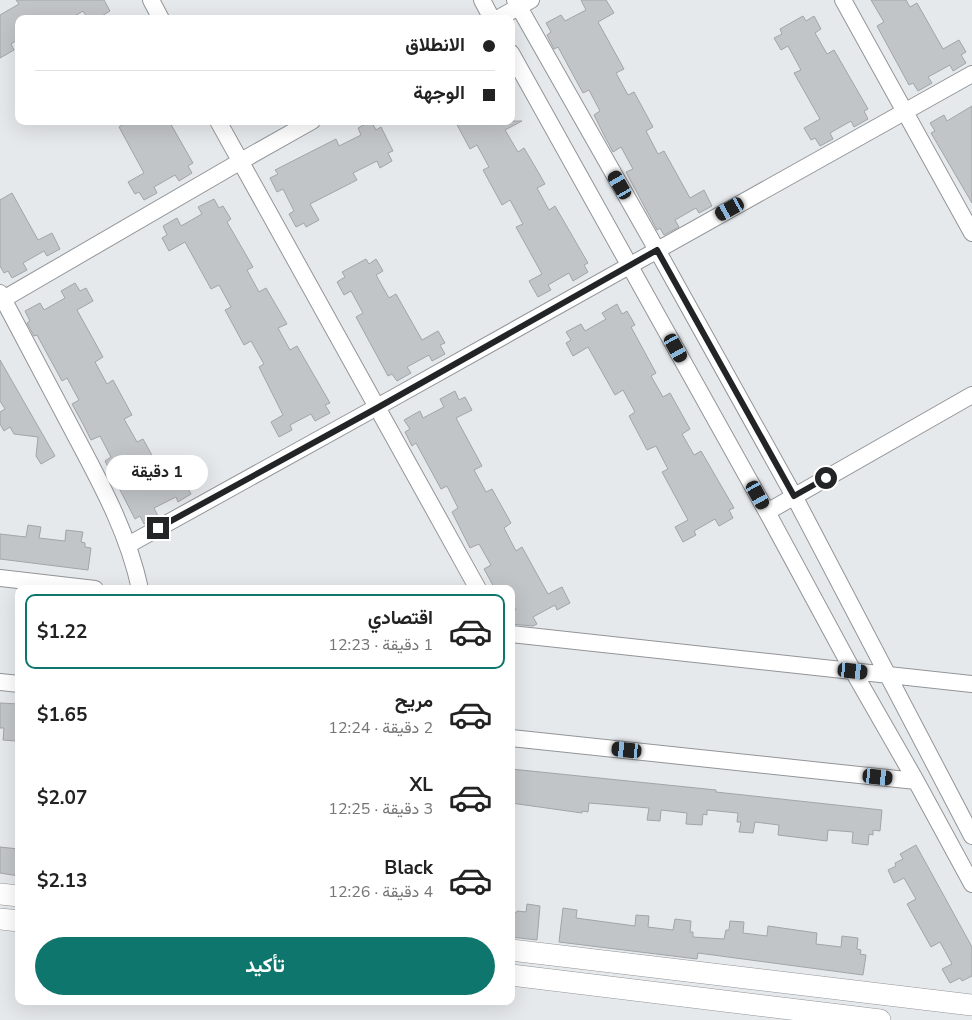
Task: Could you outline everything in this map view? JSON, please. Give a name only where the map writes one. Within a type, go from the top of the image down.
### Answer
[{"type":"street","points":[[151,0],[159,15]]},
{"type":"street","points":[[482,0],[490,15]]},
{"type":"street","points":[[843,0],[972,233]]},
{"type":"street","points":[[503,15],[521,2],[794,496],[972,836]]},
{"type":"street","points":[[515,60],[972,884]]},
{"type":"street","points":[[128,544],[377,408],[972,74]]},
{"type":"street","points":[[220,125],[476,585]]},
{"type":"street","points":[[139,585],[134,560],[104,489],[1,298],[305,125]]},
{"type":"street","points":[[767,512],[972,395]]},
{"type":"street","points":[[0,578],[60,585]]},
{"type":"street","points":[[515,634],[972,684]]},
{"type":"street","points":[[0,682],[15,684]]},
{"type":"street","points":[[515,738],[916,780]]},
{"type":"street","points":[[0,894],[15,896]]},
{"type":"street","points":[[0,919],[15,921]]},
{"type":"street","points":[[515,950],[972,1005]]},
{"type":"street","points":[[515,975],[880,1020]]},
{"type":"building","points":[[16,0],[104,0],[110,11],[104,15],[86,15],[83,11],[76,15],[15,15],[15,42],[11,44],[14,50],[0,58],[0,15],[19,4]]},
{"type":"building","points":[[581,0],[606,0],[614,13],[598,22],[624,69],[616,73],[628,95],[634,92],[653,127],[646,131],[658,154],[664,151],[690,198],[704,190],[712,206],[699,213],[696,208],[675,220],[679,227],[664,235],[660,228],[657,230],[626,172],[633,169],[621,147],[613,152],[605,137],[594,115],[600,111],[589,90],[583,93],[558,47],[554,49],[547,35],[551,32],[546,23],[561,15],[565,21],[586,10]]},
{"type":"building","points":[[871,0],[906,0],[910,7],[917,3],[943,49],[959,40],[966,52],[961,55],[966,63],[953,71],[950,65],[928,77],[932,83],[918,91],[913,83],[909,85],[877,26],[884,22]]},
{"type":"building","points":[[803,16],[806,21],[814,16],[821,29],[815,33],[827,54],[834,50],[868,109],[864,111],[868,119],[854,127],[851,121],[830,133],[833,139],[820,146],[815,138],[811,140],[804,128],[820,119],[794,73],[801,70],[788,46],[781,50],[774,38],[782,34],[780,29]]},
{"type":"building","points":[[972,106],[972,203],[931,133],[935,131],[930,123],[944,115],[947,121]]},
{"type":"building","points":[[122,125],[171,125],[193,163],[188,166],[192,173],[179,181],[175,175],[154,187],[157,193],[144,200],[139,192],[135,194],[128,182],[144,173],[119,127]]},
{"type":"building","points":[[364,125],[373,125],[376,130],[381,127],[393,151],[388,153],[392,161],[380,168],[377,161],[353,173],[357,180],[310,204],[319,220],[306,227],[304,223],[296,227],[289,214],[294,211],[283,189],[277,192],[270,178],[278,174],[275,170],[336,139],[339,146],[361,135],[358,128]]},
{"type":"building","points":[[457,125],[514,125],[505,130],[518,152],[524,148],[537,170],[545,184],[537,188],[549,210],[555,206],[588,263],[584,265],[588,272],[573,281],[569,273],[548,285],[551,290],[538,297],[529,281],[542,274],[516,227],[523,224],[510,200],[502,205],[483,170],[489,167],[477,145],[470,149]]},
{"type":"building","points":[[12,193],[38,240],[52,233],[60,249],[47,256],[44,251],[23,263],[27,270],[12,278],[8,271],[4,273],[0,266],[0,200]]},
{"type":"building","points":[[214,199],[219,208],[223,206],[231,219],[227,222],[253,267],[247,270],[259,292],[266,288],[287,324],[278,328],[290,350],[297,346],[330,403],[325,405],[330,413],[315,421],[311,414],[290,425],[292,430],[279,437],[271,422],[283,415],[259,367],[264,364],[251,341],[244,345],[225,310],[231,307],[219,285],[211,289],[185,242],[169,251],[162,238],[167,235],[163,226],[177,218],[181,226],[202,214],[198,207]]},
{"type":"building","points":[[366,259],[369,264],[376,259],[383,271],[376,275],[389,298],[396,294],[422,340],[438,331],[445,343],[440,345],[445,354],[432,361],[429,355],[407,367],[411,373],[397,381],[392,374],[388,376],[356,317],[363,313],[351,291],[344,295],[337,282],[345,277],[342,272]]},
{"type":"building","points":[[75,283],[80,291],[86,288],[93,301],[77,310],[103,357],[95,362],[107,384],[113,380],[132,415],[124,419],[137,442],[143,439],[169,486],[183,479],[191,494],[178,502],[176,497],[154,508],[158,516],[144,524],[140,516],[135,519],[105,461],[111,457],[100,436],[91,440],[72,404],[79,400],[67,378],[62,381],[37,335],[34,336],[27,323],[30,321],[25,311],[40,303],[44,310],[65,298],[61,291]]},
{"type":"building","points":[[617,304],[622,314],[627,311],[635,325],[631,327],[656,373],[651,376],[663,397],[670,393],[690,429],[682,434],[694,455],[701,451],[734,508],[729,510],[733,518],[719,526],[715,519],[694,531],[696,535],[683,542],[675,527],[688,520],[662,472],[668,469],[656,446],[647,450],[629,416],[635,412],[623,390],[615,395],[588,347],[573,356],[566,343],[571,340],[566,332],[581,324],[585,331],[606,319],[602,313]]},
{"type":"building","points":[[0,360],[55,456],[41,464],[36,456],[38,437],[14,434],[10,427],[4,431],[0,424],[0,412],[5,409],[0,401]]},
{"type":"building","points":[[455,391],[459,400],[465,397],[472,410],[456,418],[482,466],[474,470],[486,492],[492,489],[511,523],[504,528],[516,551],[522,547],[548,594],[562,587],[570,603],[557,610],[555,605],[533,617],[537,624],[533,626],[515,624],[515,585],[493,585],[484,569],[491,565],[479,544],[470,548],[452,512],[458,508],[447,486],[441,489],[416,443],[412,446],[405,432],[410,429],[404,420],[420,411],[423,418],[444,407],[440,399]]},
{"type":"building","points":[[28,525],[41,527],[39,538],[65,541],[66,530],[83,532],[81,542],[85,543],[85,547],[91,548],[88,570],[0,559],[0,534],[26,537]]},
{"type":"building","points":[[0,703],[15,704],[15,741],[3,740],[4,728],[0,728]]},
{"type":"building","points":[[515,769],[716,790],[716,792],[882,810],[880,831],[873,830],[873,835],[869,834],[868,845],[852,843],[853,832],[828,830],[827,841],[778,835],[779,825],[755,822],[753,833],[739,832],[741,822],[737,822],[738,813],[707,810],[707,815],[703,814],[702,825],[686,824],[687,813],[661,810],[660,821],[647,820],[649,808],[589,803],[588,812],[582,811],[582,813],[515,804]]},
{"type":"building","points":[[916,845],[972,947],[972,976],[962,981],[960,978],[950,983],[942,969],[952,964],[940,942],[931,947],[907,904],[916,899],[904,878],[894,883],[888,870],[896,866],[895,863],[903,859],[900,854]]},
{"type":"building","points":[[0,847],[15,849],[15,875],[0,873]]},
{"type":"building","points":[[527,904],[540,906],[537,940],[515,937],[515,913],[517,911],[526,912]]},
{"type":"building","points":[[563,908],[577,910],[576,918],[635,926],[636,915],[649,916],[648,927],[673,930],[675,919],[691,921],[690,932],[693,932],[693,937],[724,939],[726,930],[729,930],[730,921],[744,922],[743,933],[767,936],[768,926],[817,933],[816,944],[841,947],[842,936],[858,938],[857,949],[861,950],[860,954],[866,955],[863,975],[698,953],[697,959],[559,942]]},
{"type":"route","points":[[158,528],[377,408],[657,250],[794,496],[826,478]]}]
